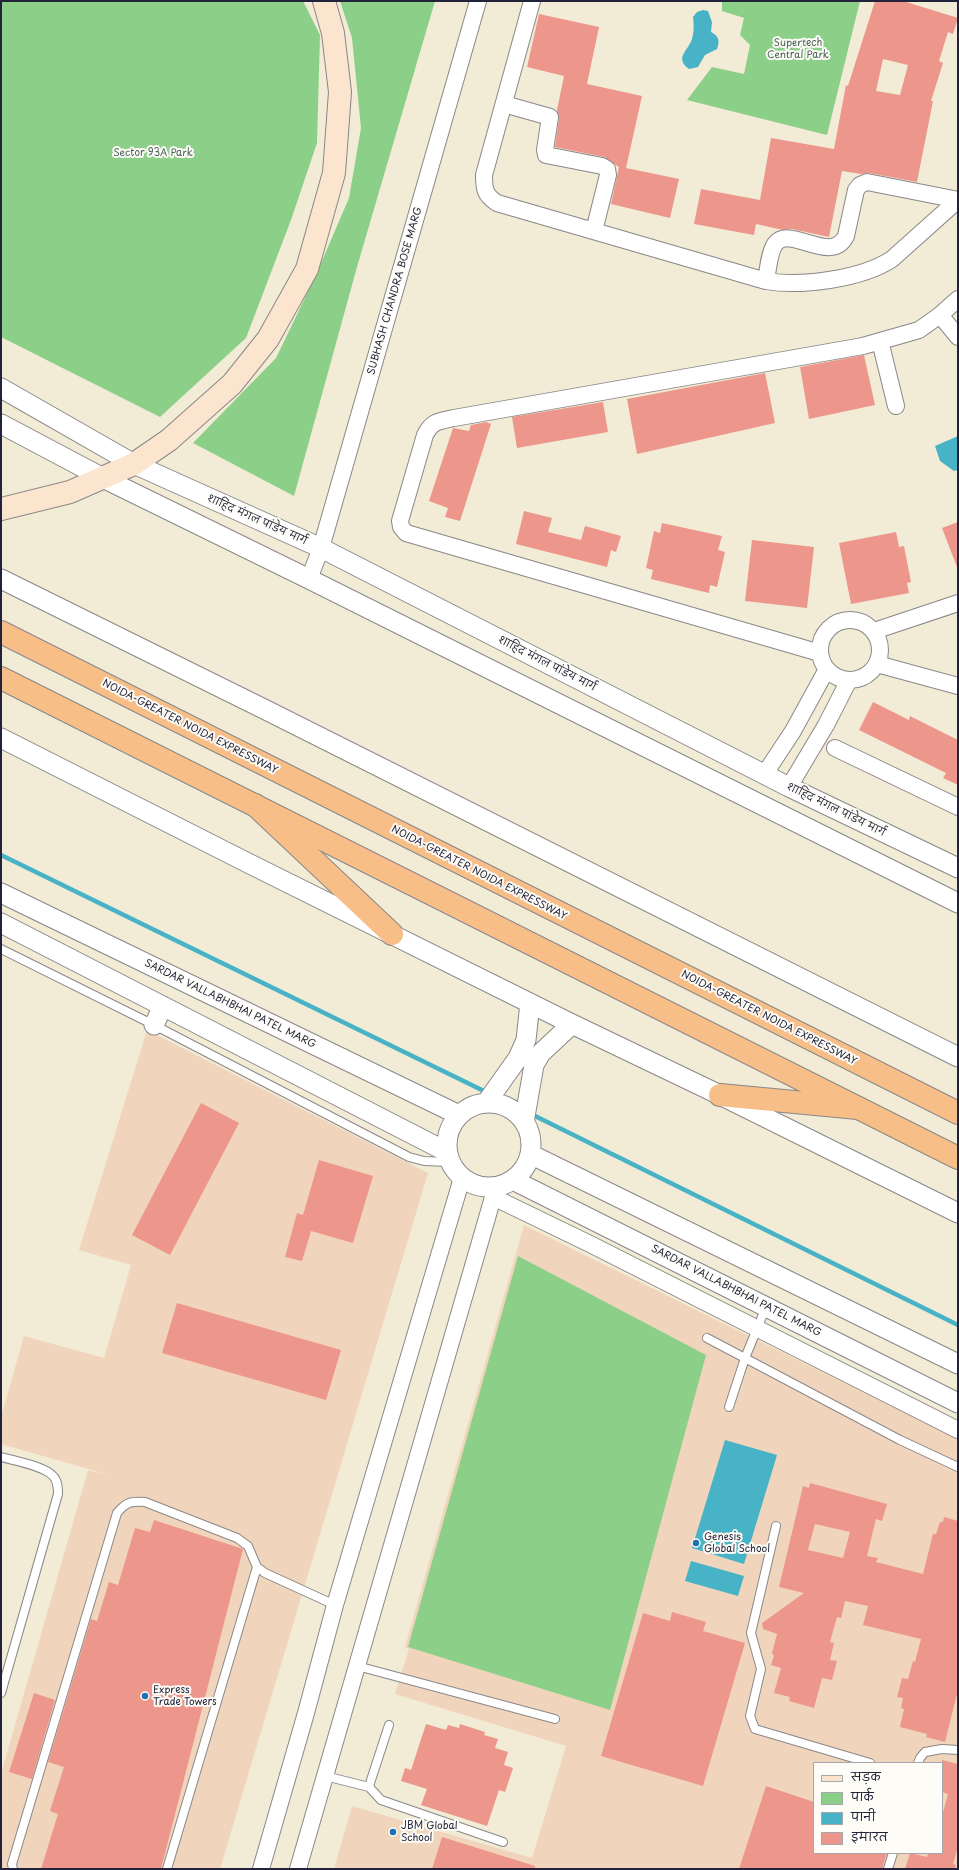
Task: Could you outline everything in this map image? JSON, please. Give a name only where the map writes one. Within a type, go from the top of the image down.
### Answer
[{"type":"highway","name":"NOIDA-GREATER NOIDA EXPRESSWAY","points":[[1,632],[958,1113]]},
{"type":"highway","points":[[1,678],[958,1158]]},
{"type":"highway","points":[[255,805],[392,934]]},
{"type":"highway","points":[[720,1095],[858,1108]]},
{"type":"main road","points":[[1,509],[70,492],[134,464],[169,440],[232,384],[268,339],[307,269],[334,173],[340,92],[333,33],[324,1]]},
{"type":"street","name":"SUBHASH CHANDRA BOSE MARG","points":[[309,579],[321,548],[478,1]]},
{"type":"street","points":[[532,1],[484,175],[484,187],[489,197],[498,203],[783,284],[845,277],[880,267],[892,259],[958,200]]},
{"type":"street","points":[[504,104],[550,117],[545,150],[546,155],[602,166],[608,169],[608,175],[594,231]]},
{"type":"street","points":[[766,280],[776,242],[783,239],[790,239],[830,248],[843,243],[846,236],[856,190],[860,185],[867,182],[958,200]]},
{"type":"street","points":[[820,653],[406,533],[401,528],[400,520],[425,435],[429,427],[436,422],[863,346],[919,330],[940,315],[958,299]]},
{"type":"street","points":[[940,315],[958,336]]},
{"type":"street","points":[[880,341],[896,406]]},
{"type":"street","name":"शाहिद मंगल पांडेय मार्ग","points":[[1,388],[134,464],[321,548],[764,775],[958,868]]},
{"type":"street","points":[[1,424],[103,478],[309,579],[958,903]]},
{"type":"street","points":[[1,579],[266,710],[958,1057]]},
{"type":"street","points":[[874,631],[958,603]]},
{"type":"street","points":[[852,620],[868,626],[874,631],[880,647],[877,664],[872,671],[866,676],[849,680],[841,678],[827,669],[820,653],[824,636],[835,624],[852,620]]},
{"type":"street","points":[[877,664],[958,686]]},
{"type":"street","points":[[764,775],[799,720],[827,669]]},
{"type":"street","points":[[789,787],[822,731],[849,680]]},
{"type":"street","points":[[799,720],[822,731]]},
{"type":"street","points":[[1,738],[572,1024],[720,1095],[958,1213]]},
{"type":"street","points":[[835,748],[958,808]]},
{"type":"street","name":"SARDAR VALLABHBHAI PATEL MARG","points":[[1,893],[459,1115]]},
{"type":"street","name":"SARDAR VALLABHBHAI PATEL MARG","points":[[1,923],[163,1006],[448,1157],[462,1178],[478,1186],[501,1188],[766,1307],[958,1403]]},
{"type":"street","points":[[486,1103],[518,1058],[526,1040],[530,1003]]},
{"type":"street","points":[[154,1025],[163,1006]]},
{"type":"street","points":[[524,1122],[534,1065],[541,1053],[572,1024]]},
{"type":"street","points":[[298,1869],[357,1666],[501,1188],[524,1168],[530,1154],[531,1137],[524,1122],[514,1111],[501,1104],[486,1103],[472,1107],[459,1115],[448,1132],[448,1157]]},
{"type":"street","points":[[530,1154],[958,1364]]},
{"type":"street","points":[[261,1869],[306,1713],[335,1605],[462,1178]]},
{"type":"street","points":[[501,1188],[757,1328],[958,1430]]},
{"type":"lane","points":[[1,949],[154,1025],[409,1157],[424,1161],[448,1157]]},
{"type":"lane","points":[[729,1407],[745,1358],[766,1307]]},
{"type":"lane","points":[[707,1338],[900,1440],[958,1468]]},
{"type":"lane","points":[[1,1457],[40,1468],[53,1476],[58,1485],[58,1494],[1,1693]]},
{"type":"lane","points":[[13,1869],[12,1864],[117,1513],[124,1504],[145,1502],[237,1538],[248,1546],[257,1567],[272,1577],[335,1605]]},
{"type":"lane","points":[[776,1526],[751,1633],[761,1669],[750,1716],[755,1729],[867,1762]]},
{"type":"lane","points":[[167,1869],[257,1567]]},
{"type":"lane","points":[[357,1666],[555,1719]]},
{"type":"lane","points":[[369,1787],[389,1725]]},
{"type":"lane","points":[[918,1762],[925,1752],[942,1749],[958,1750]]},
{"type":"lane","points":[[325,1776],[369,1787],[381,1800],[503,1842]]},
{"type":"lane","points":[[888,1869],[893,1854]]},
{"type":"shaded area","points":[[147,1030],[428,1173],[220,1869],[1,1869],[1,1774],[88,1470],[113,1476],[1,1444],[1,1417],[24,1336],[104,1358],[131,1265],[79,1250]]},
{"type":"shaded area","name":"Genesis Global School","points":[[524,1225],[958,1439],[958,1869],[334,1869],[352,1806],[532,1858],[566,1746],[395,1694],[409,1649],[405,1647]]},
{"type":"green space","name":"Sector 93A Park","points":[[1,1],[303,1],[320,35],[317,143],[291,220],[246,338],[160,417],[1,337]]},
{"type":"green space","points":[[340,1],[435,1],[357,267],[294,496],[193,443],[276,358],[315,277],[349,198],[361,128],[352,38]]},
{"type":"green space","name":"Supertech Central Park","points":[[722,1],[860,1],[827,135],[687,100],[712,67],[744,74],[750,45],[740,35],[744,18],[722,11]]},
{"type":"green space","points":[[518,1256],[706,1355],[610,1710],[408,1647]]},
{"type":"water","points":[[703,10],[708,11],[712,22],[711,32],[719,41],[718,46],[717,49],[705,55],[698,67],[689,69],[685,65],[682,58],[692,39],[694,28],[693,17],[697,12]]},
{"type":"water","points":[[958,436],[958,470],[954,471],[940,461],[935,446]]},
{"type":"water","points":[[725,1440],[777,1455],[744,1564],[692,1548]]},
{"type":"water","points":[[691,1561],[744,1576],[738,1596],[685,1581]]},
{"type":"building","points":[[875,1],[903,1],[958,18],[953,34],[948,32],[939,61],[943,63],[931,101],[933,101],[917,182],[869,173],[861,174],[842,171],[829,237],[792,229],[783,230],[756,224],[754,235],[694,224],[701,189],[760,200],[771,138],[834,149],[846,85],[848,86]],"holes":[[[883,59],[908,65],[900,95],[876,91]]]},
{"type":"building","points":[[539,14],[599,27],[587,84],[642,96],[626,168],[679,179],[670,218],[611,204],[619,167],[604,157],[555,147],[559,118],[557,110],[564,76],[527,67]]},
{"type":"building","points":[[864,355],[875,405],[809,419],[800,367]]},
{"type":"building","points":[[765,373],[775,423],[637,454],[627,399]]},
{"type":"building","points":[[603,402],[608,432],[517,448],[512,417]]},
{"type":"building","points":[[486,422],[491,424],[460,521],[445,517],[448,508],[429,501],[453,428],[469,431],[471,425]]},
{"type":"building","points":[[524,511],[552,518],[548,532],[581,540],[585,526],[621,536],[616,552],[611,550],[607,567],[516,544]]},
{"type":"building","points":[[958,522],[958,567],[957,567],[942,528]]},
{"type":"building","points":[[662,523],[722,536],[718,550],[725,552],[717,587],[710,585],[709,593],[651,579],[653,570],[646,568],[654,531],[660,533]]},
{"type":"building","points":[[896,532],[899,547],[904,546],[911,582],[907,583],[909,593],[851,604],[839,543]]},
{"type":"building","points":[[752,540],[814,547],[807,608],[745,601]]},
{"type":"building","points":[[873,702],[909,720],[910,716],[958,740],[958,785],[943,778],[946,773],[859,730]]},
{"type":"building","points":[[201,1103],[239,1123],[170,1255],[132,1235]]},
{"type":"building","points":[[319,1160],[373,1176],[353,1243],[311,1231],[302,1261],[285,1257],[297,1213],[303,1215]]},
{"type":"building","points":[[177,1303],[341,1350],[326,1400],[162,1353]]},
{"type":"building","points":[[810,1483],[887,1504],[882,1521],[876,1519],[867,1556],[878,1558],[876,1562],[923,1574],[933,1534],[936,1534],[940,1522],[943,1522],[944,1517],[958,1521],[958,1690],[945,1742],[926,1737],[927,1734],[900,1727],[904,1709],[901,1708],[903,1698],[897,1697],[902,1678],[908,1679],[913,1661],[915,1662],[921,1639],[863,1625],[868,1606],[845,1601],[841,1618],[837,1617],[830,1642],[834,1643],[830,1660],[837,1661],[832,1680],[822,1678],[814,1708],[789,1701],[790,1697],[774,1693],[781,1668],[771,1665],[774,1656],[772,1653],[777,1634],[763,1629],[762,1623],[804,1593],[779,1587],[803,1486],[809,1488]],"holes":[[[815,1524],[850,1532],[843,1558],[808,1550]]]},
{"type":"building","name":"Express Trade Towers","points":[[154,1520],[243,1549],[161,1869],[41,1869],[58,1814],[50,1811],[64,1767],[48,1762],[91,1619],[97,1621],[109,1582],[118,1585],[135,1528],[150,1532]]},
{"type":"building","points":[[672,1612],[706,1622],[703,1631],[745,1643],[703,1786],[601,1756],[643,1613],[670,1621]]},
{"type":"building","points":[[34,1693],[55,1700],[32,1779],[9,1772]]},
{"type":"building","points":[[426,1724],[446,1730],[448,1725],[459,1728],[460,1724],[485,1732],[484,1735],[498,1739],[495,1748],[508,1752],[504,1765],[513,1768],[505,1792],[499,1790],[487,1826],[421,1805],[427,1789],[401,1781],[405,1768],[411,1770]]},
{"type":"building","points":[[942,1760],[958,1764],[958,1847],[953,1864],[956,1865],[955,1869],[905,1869],[910,1854],[927,1857],[928,1854],[943,1854],[943,1812],[948,1794],[943,1792]]},
{"type":"building","points":[[766,1786],[813,1802],[813,1854],[887,1854],[882,1869],[739,1869]]},
{"type":"building","points":[[442,1837],[535,1866],[535,1869],[432,1869]]},
{"type":"waterway","points":[[1,855],[488,1093]]},
{"type":"waterway","points":[[495,1096],[522,1110]]},
{"type":"waterway","points":[[531,1114],[958,1325]]},
{"type":"place","name":"Genesis Global School","points":[[696,1543]]},
{"type":"place","name":"Express Trade Towers","points":[[145,1696]]},
{"type":"place","name":"JBM Global School","points":[[393,1832]]}]
